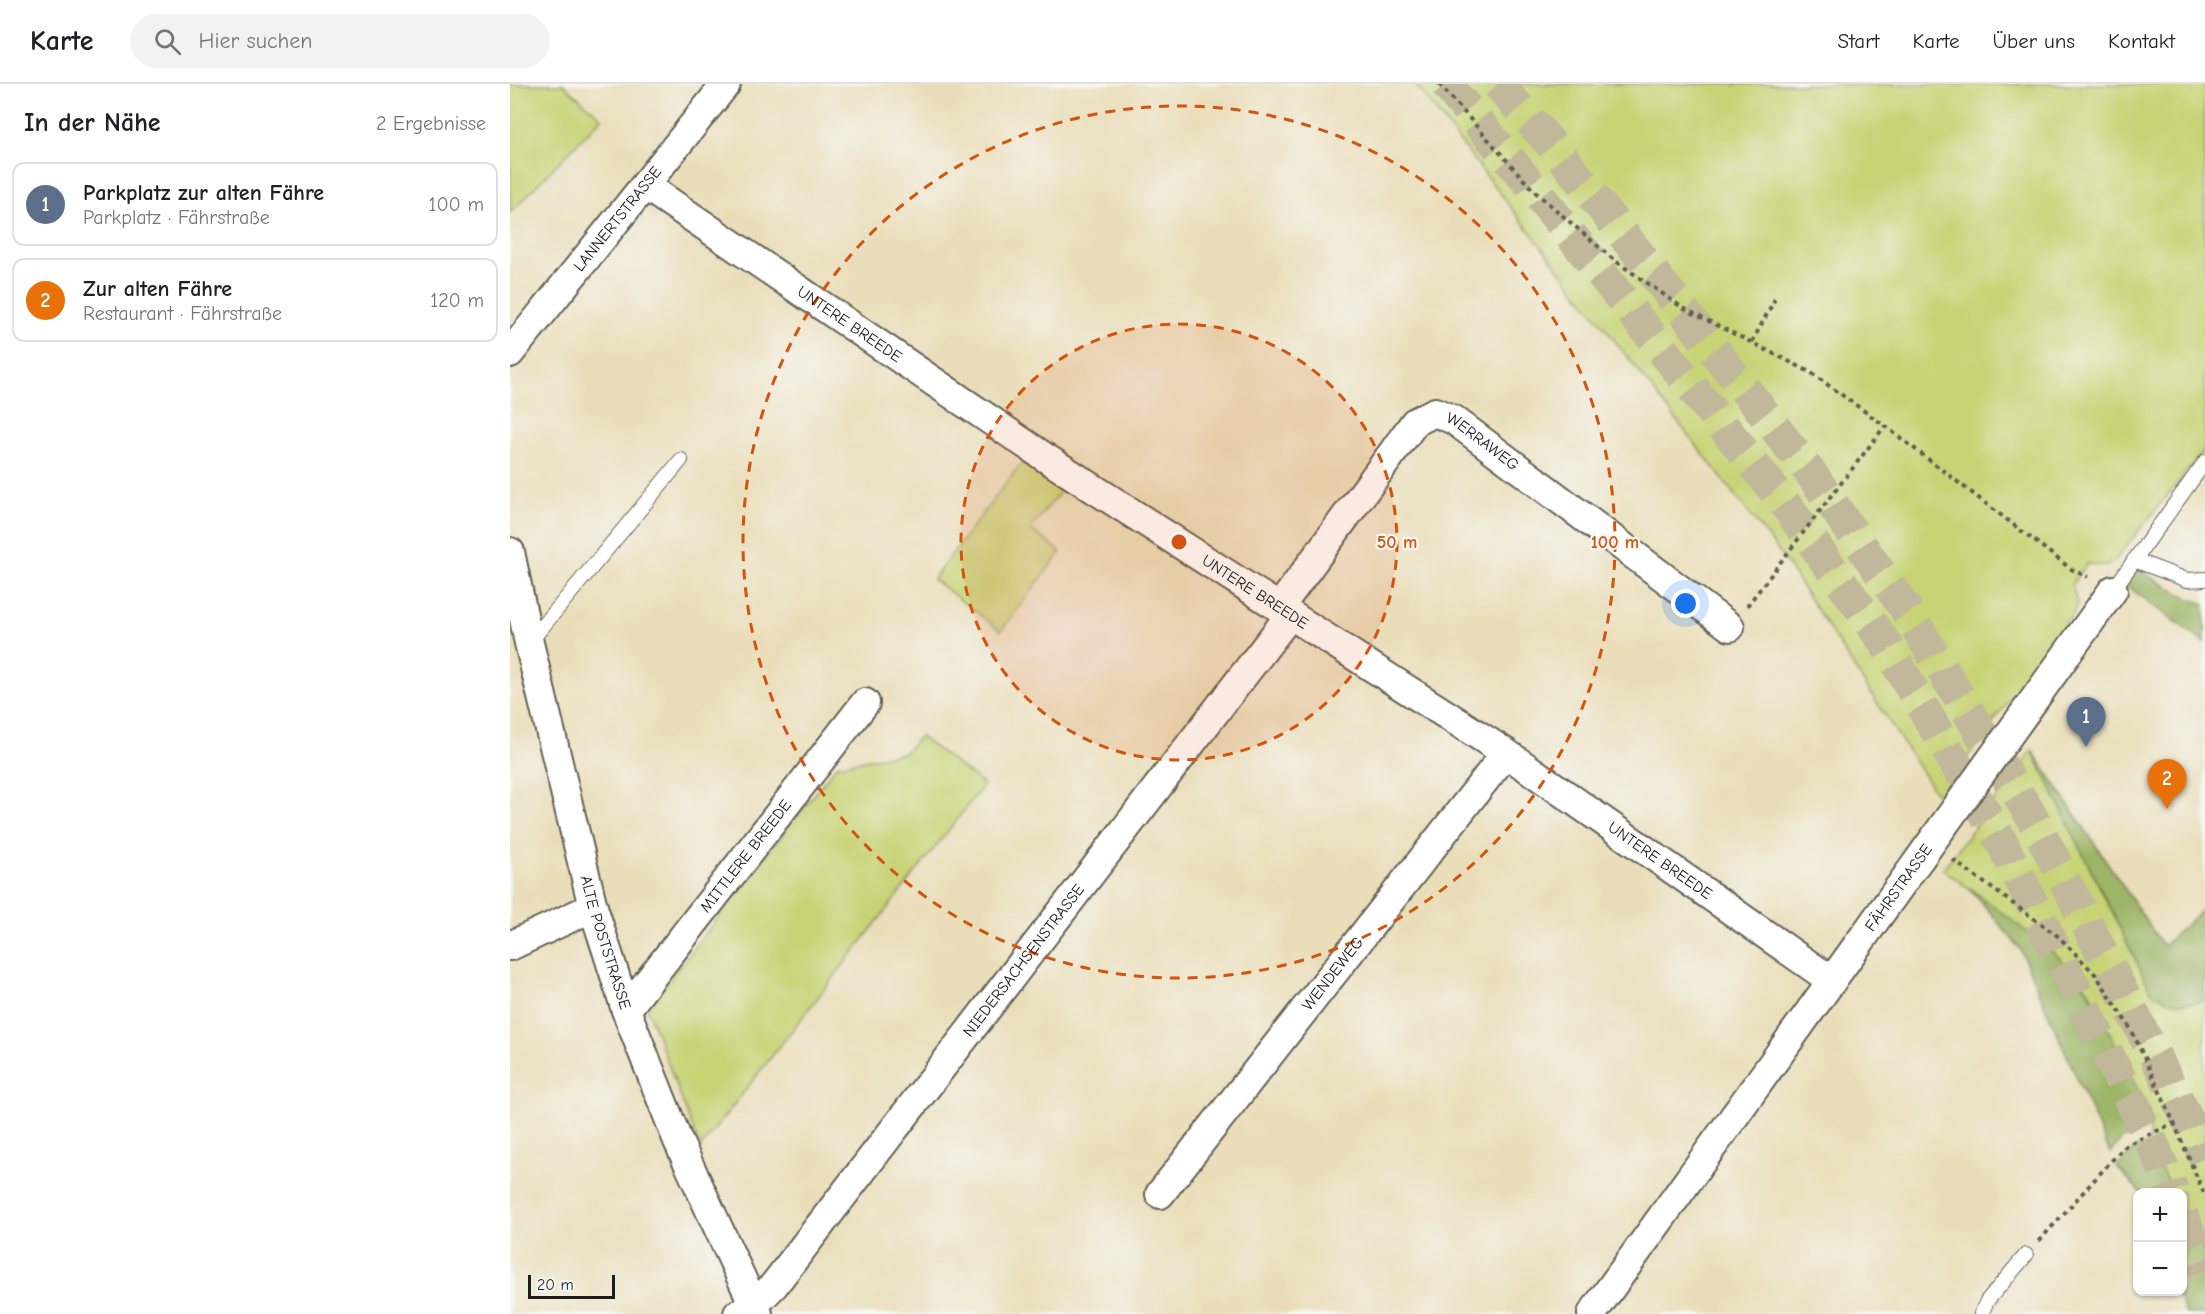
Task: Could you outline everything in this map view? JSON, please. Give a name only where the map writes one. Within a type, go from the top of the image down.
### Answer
[{"type":"street","name":"LANNERTSTRASSE","points":[[510,353],[726,84]]},
{"type":"street","name":"UNTERE BREEDE","points":[[646,186],[1046,458],[1506,753],[1832,981]]},
{"type":"street","name":"WERRAWEG","points":[[1285,612],[1415,422],[1435,412],[1454,420],[1730,627]]},
{"type":"street","name":"ALTE POSTSTRASSE","points":[[510,552],[529,643],[593,907],[626,1010],[678,1141],[750,1311]]},
{"type":"street","name":"FÄHRSTRASSE","points":[[1592,1314],[2113,590]]},
{"type":"street","name":"NIEDERSACHSENSTRASSE","points":[[750,1311],[774,1285],[1285,612]]},
{"type":"street","name":"MITTLERE BREEDE","points":[[626,1010],[865,704]]},
{"type":"street","name":"WENDEWEG","points":[[1160,1194],[1506,753]]},
{"type":"street","points":[[510,946],[593,907]]},
{"type":"lane","points":[[529,643],[681,460]]},
{"type":"lane","name":"FÄHRSTRASSE","points":[[2113,590],[2205,462]]},
{"type":"lane","points":[[2134,560],[2187,580],[2205,579]]},
{"type":"lane","points":[[1981,1314],[1987,1301],[2026,1255]]},
{"type":"path","points":[[1439,84],[1534,191],[1614,261],[1683,309],[1809,372],[1885,426],[2071,569],[2113,590]]},
{"type":"path","points":[[1752,342],[1775,299]]},
{"type":"path","points":[[1730,627],[1885,426]]},
{"type":"path","points":[[1930,843],[2059,937],[2096,975],[2132,1031],[2205,1196]]},
{"type":"path","points":[[2026,1255],[2125,1146],[2174,1124]]},
{"type":"green space","points":[[510,84],[563,84],[602,118],[510,213]]},
{"type":"green space","points":[[1415,84],[2205,84],[2205,449],[2115,560],[2106,566],[2087,564],[2072,585],[2077,603],[2074,612],[1938,797],[1780,553]]},
{"type":"green space","points":[[1023,461],[1062,490],[1030,529],[1061,552],[1001,631],[933,579]]},
{"type":"green space","points":[[2138,570],[2190,599],[2205,604],[2205,643],[2126,585]]},
{"type":"green space","points":[[920,736],[984,785],[700,1148],[647,1008],[837,765],[904,753]]},
{"type":"green space","points":[[2032,750],[2151,991],[2192,1004],[2205,1000],[2205,1253],[2187,1218],[2187,1188],[2171,1188],[2148,1145],[2150,1127],[2089,991],[2058,956],[1943,869]]},
{"type":"green space","points":[[2032,750],[2163,946],[2205,907],[2205,1000],[2176,1003],[2151,991]]},
{"type":"green space","points":[[1970,888],[2058,956],[2089,991],[2148,1110],[2150,1127],[2121,1140],[2110,1153],[2020,949]]},
{"type":"green space","points":[[2148,1145],[2171,1188],[2136,1188],[2117,1167],[2134,1149]]},
{"type":"green space","points":[[2187,1218],[2205,1253],[2205,1314],[2186,1314],[2179,1296],[2187,1296]]},
{"type":"tunnel","points":[[1446,84],[1530,184],[1782,500],[1885,643],[2002,843],[2155,1149],[2171,1188]]},
{"type":"tunnel","points":[[1498,84],[1559,153],[1812,475],[1907,611],[2033,819],[2193,1130],[2205,1158]]},
{"type":"tunnel","points":[[2187,1227],[2205,1270]]},
{"type":"place","name":"Parkplatz zur alten Fähre","points":[[2086,747]]},
{"type":"place","name":"Zur alten Fähre","points":[[2167,809]]}]
